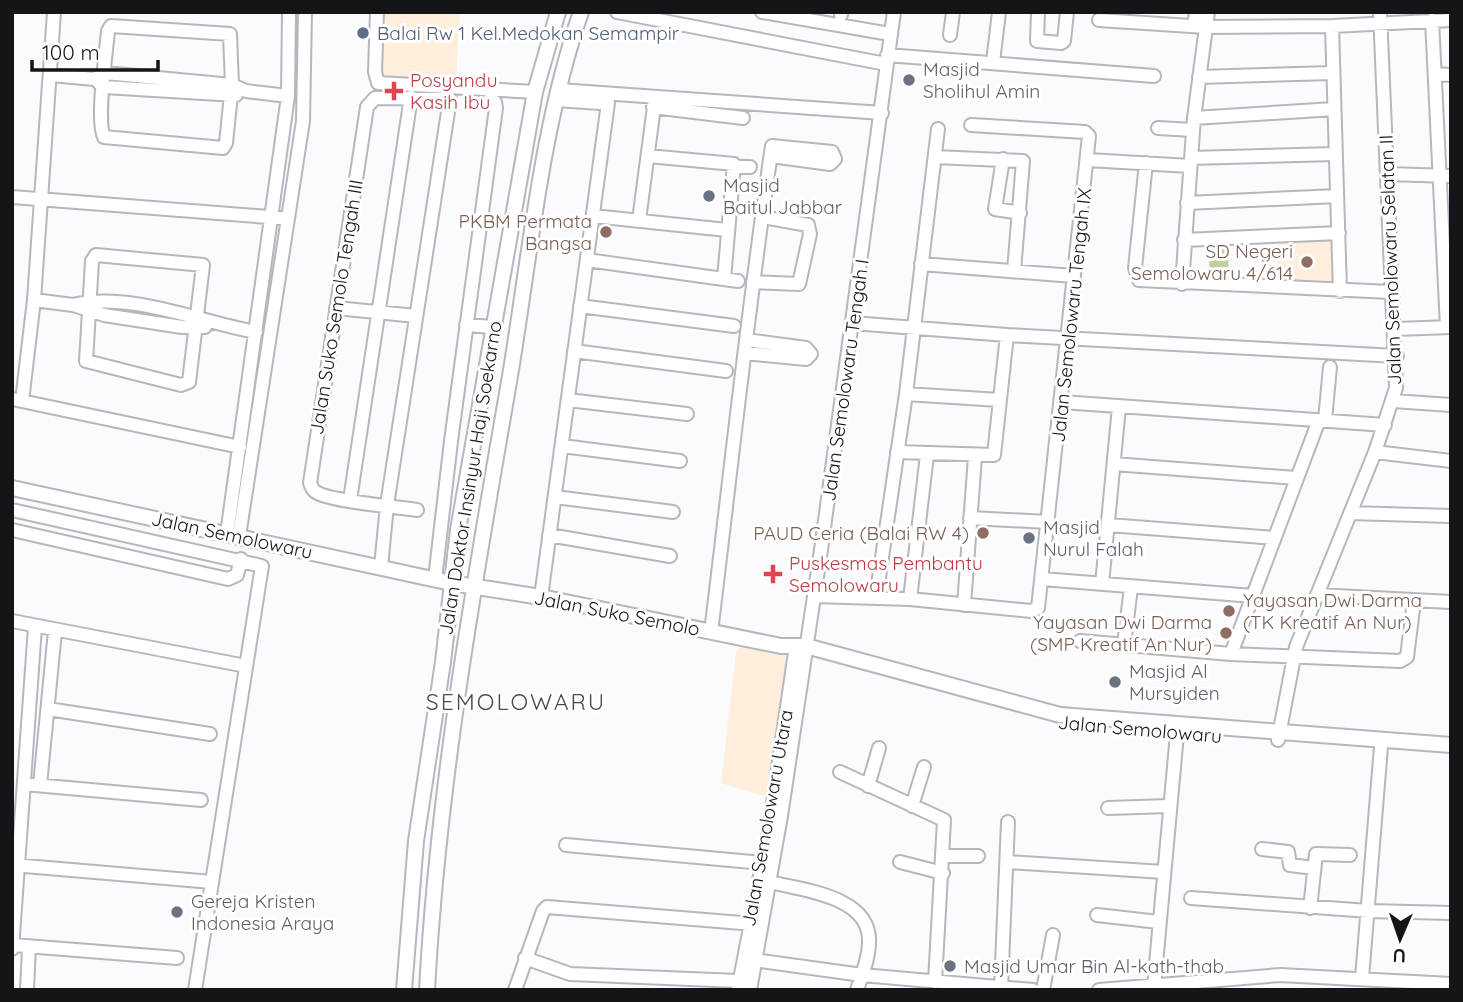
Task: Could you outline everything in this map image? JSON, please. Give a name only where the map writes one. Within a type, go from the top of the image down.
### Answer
[{"type":"main road","name":"Jalan Doktor Insinyur Haji Soekarno","points":[[404,989],[416,841],[443,662],[451,583],[505,249],[535,92],[558,12]]},
{"type":"main road","name":"Jalan Doktor Insinyur Haji Soekarno","points":[[426,989],[439,827],[474,587],[529,252],[558,95],[581,12]]},
{"type":"main road","points":[[505,249],[516,257],[529,252]]},
{"type":"main road","points":[[500,284],[512,280],[524,286]]},
{"type":"main road","name":"Jalan Semolowaru","points":[[12,488],[153,530],[233,535],[451,583]]},
{"type":"main road","name":"Jalan Suko Semolo","points":[[451,583],[541,597],[797,649]]},
{"type":"main road","name":"Jalan Semolowaru","points":[[797,649],[1059,719],[1177,734],[1278,736],[1451,754]]},
{"type":"main road","name":"Jalan Semolowaru","points":[[1059,719],[1278,736],[1451,745]]},
{"type":"street","points":[[54,12],[34,300],[17,400],[240,447]]},
{"type":"street","points":[[242,472],[240,447],[288,96],[289,12]]},
{"type":"street","points":[[233,535],[303,121],[305,12]]},
{"type":"street","points":[[377,12],[375,72],[378,83],[535,92]]},
{"type":"street","points":[[617,12],[674,18],[887,60],[993,62],[1154,76]]},
{"type":"street","points":[[762,12],[890,34]]},
{"type":"street","name":"Jalan Semolowaru Tengah I","points":[[797,649],[814,596],[894,12]]},
{"type":"street","points":[[950,35],[953,12]]},
{"type":"street","points":[[993,62],[999,12]]},
{"type":"street","points":[[1038,12],[1037,41],[1061,43],[1065,39],[1067,12]]},
{"type":"street","points":[[1182,284],[1193,124],[1199,77],[1200,26],[1196,12]]},
{"type":"street","points":[[1200,26],[1208,12]]},
{"type":"street","points":[[1099,20],[1200,26],[1332,26],[1381,18],[1451,20]]},
{"type":"street","name":"Jalan Semolowaru Selatan II","points":[[1278,736],[1294,656],[1385,425],[1398,374],[1391,292],[1381,18]]},
{"type":"street","points":[[1395,329],[1449,327],[1445,176],[1437,124],[1432,20]]},
{"type":"street","points":[[111,26],[225,33],[232,37],[232,91],[226,143],[215,149],[107,139],[102,132],[101,80],[111,26]]},
{"type":"street","points":[[1332,26],[1340,291]]},
{"type":"street","points":[[1199,77],[1332,73]]},
{"type":"street","points":[[1435,74],[1451,75]]},
{"type":"street","points":[[51,75],[288,96]]},
{"type":"street","points":[[558,95],[743,118]]},
{"type":"street","points":[[558,95],[882,113]]},
{"type":"street","points":[[350,499],[411,97]]},
{"type":"street","name":"Jalan Suko Semolo Tengah III","points":[[416,316],[450,99],[375,98],[369,102],[310,483],[313,491],[319,494],[416,510]]},
{"type":"street","points":[[435,579],[496,108],[495,102],[490,99]]},
{"type":"street","points":[[541,597],[608,103]]},
{"type":"street","points":[[639,220],[654,107]]},
{"type":"street","points":[[1158,128],[1334,109]]},
{"type":"street","points":[[1437,124],[1451,125]]},
{"type":"street","name":"Jalan Semolowaru Tengah IX","points":[[964,605],[1033,611],[1038,608],[1088,160],[1087,132],[971,125]]},
{"type":"street","points":[[876,598],[906,394],[938,129]]},
{"type":"street","points":[[1088,160],[1190,162],[1335,154]]},
{"type":"street","points":[[648,156],[731,162],[735,167],[724,279]]},
{"type":"street","points":[[710,632],[771,156]]},
{"type":"street","points":[[935,157],[1024,162],[1014,271]]},
{"type":"street","points":[[1003,159],[995,209],[1020,213]]},
{"type":"street","points":[[1146,163],[1135,276],[1142,281],[1391,292]]},
{"type":"street","points":[[735,167],[750,167]]},
{"type":"street","points":[[1387,174],[1445,176]]},
{"type":"street","points":[[1187,202],[1337,196]]},
{"type":"street","points":[[12,197],[288,219]]},
{"type":"street","points":[[593,216],[727,230]]},
{"type":"street","points":[[753,282],[799,284],[810,233],[808,225],[762,217]]},
{"type":"street","points":[[1184,240],[1339,233]]},
{"type":"street","points":[[96,255],[199,263],[205,269],[190,380],[181,385],[88,363],[84,355],[90,307],[92,261],[96,255]]},
{"type":"street","points":[[587,260],[737,281]]},
{"type":"street","points":[[921,264],[1074,276]]},
{"type":"street","points":[[34,300],[256,332]]},
{"type":"street","points":[[580,306],[734,326]]},
{"type":"street","points":[[336,308],[416,316],[387,505],[381,567]]},
{"type":"street","points":[[852,323],[912,330],[1397,356]]},
{"type":"street","points":[[466,324],[492,327]]},
{"type":"street","points":[[897,452],[975,457],[991,457],[995,453],[1007,335]]},
{"type":"street","points":[[574,351],[726,371]]},
{"type":"street","points":[[1231,654],[1296,478],[1322,420],[1329,367]]},
{"type":"street","points":[[906,394],[999,400]]},
{"type":"street","points":[[568,400],[687,414]]},
{"type":"street","points":[[1393,401],[1451,405]]},
{"type":"street","points":[[1062,402],[1385,425]]},
{"type":"street","points":[[1102,584],[1119,407]]},
{"type":"street","points":[[562,446],[680,461]]},
{"type":"street","points":[[1375,452],[1451,461]]},
{"type":"street","points":[[909,599],[927,455]]},
{"type":"street","points":[[814,596],[909,599],[964,605],[975,457]]},
{"type":"street","points":[[1114,464],[1296,478]]},
{"type":"street","points":[[555,496],[673,512]]},
{"type":"street","points":[[12,510],[153,530],[259,563],[262,572],[195,990]]},
{"type":"street","points":[[1350,513],[1451,516]]},
{"type":"street","points":[[970,518],[1048,522]]},
{"type":"street","points":[[1109,525],[1274,538]]},
{"type":"street","points":[[12,530],[228,579],[237,575],[241,559]]},
{"type":"street","points":[[550,535],[670,556]]},
{"type":"street","points":[[1042,579],[1253,596]]},
{"type":"street","points":[[1124,645],[1131,587]]},
{"type":"street","points":[[1317,595],[1451,602]]},
{"type":"street","points":[[1080,641],[1231,654],[1404,660],[1414,601]]},
{"type":"street","points":[[12,621],[246,666]]},
{"type":"street","points":[[35,627],[24,784],[15,865],[12,947],[177,958]]},
{"type":"street","points":[[40,785],[55,631]]},
{"type":"street","name":"Jalan Semolowaru Utara","points":[[750,990],[763,863],[797,649]]},
{"type":"street","name":"Jalan Semolowaru Utara","points":[[738,986],[770,882],[797,649]]},
{"type":"street","points":[[48,709],[210,734]]},
{"type":"street","points":[[1154,986],[1177,734]]},
{"type":"street","points":[[1362,978],[1381,747]]},
{"type":"street","points":[[868,786],[879,748]]},
{"type":"street","points":[[912,806],[923,767]]},
{"type":"street","points":[[840,772],[944,820],[935,982]]},
{"type":"street","points":[[24,784],[201,800]]},
{"type":"street","points":[[1108,808],[1169,806]]},
{"type":"street","points":[[993,988],[1007,862],[1008,822]]},
{"type":"street","points":[[566,845],[763,863]]},
{"type":"street","points":[[1262,849],[1288,852],[1290,864],[1314,868]]},
{"type":"street","points":[[1310,908],[1317,854],[1350,855]]},
{"type":"street","points":[[944,856],[978,856]]},
{"type":"street","points":[[900,862],[943,873]]},
{"type":"street","points":[[1007,862],[1164,872]]},
{"type":"street","points":[[15,865],[212,882]]},
{"type":"street","points":[[770,882],[841,901],[857,915],[869,936],[857,990]]},
{"type":"street","points":[[1191,898],[1310,908],[1451,913]]},
{"type":"street","points":[[515,990],[542,911],[547,907],[755,924]]},
{"type":"street","points":[[1097,915],[1159,922]]},
{"type":"street","points":[[1043,990],[1054,935]]},
{"type":"street","points":[[27,990],[29,947]]},
{"type":"street","points":[[525,958],[570,974],[738,986]]},
{"type":"street","points":[[754,960],[862,975],[1033,990]]},
{"type":"street","points":[[1099,990],[1362,978],[1451,984]]},
{"type":"shaded area","points":[[383,12],[460,12],[456,82],[379,77]]},
{"type":"shaded area","name":"SD Negeri Semolowaru 4/614","points":[[1335,237],[1337,287],[1277,285],[1278,239]]},
{"type":"shaded area","points":[[741,647],[784,653],[787,659],[766,797],[721,783],[736,652]]},
{"type":"green space","points":[[1210,246],[1229,246],[1228,275],[1209,274]]},
{"type":"place","name":"Balai Rw 1 Kel.Medokan Semampir","points":[[363,33]]},
{"type":"place","name":"Masjid Sholihul Amin","points":[[909,80]]},
{"type":"place","name":"Posyandu Kasih Ibu","points":[[394,91]]},
{"type":"place","name":"Masjid Baitul Jabbar","points":[[709,196]]},
{"type":"place","name":"PKBM Permata Bangsa","points":[[606,232]]},
{"type":"place","name":"SD Negeri Semolowaru 4/614","points":[[1307,262]]},
{"type":"place","name":"PAUD Ceria (Balai RW 4)","points":[[983,533]]},
{"type":"place","name":"Masjid Nurul Falah","points":[[1029,538]]},
{"type":"place","name":"Puskesmas Pembantu Semolowaru","points":[[773,574]]},
{"type":"place","name":"Yayasan Dwi Darma (TK Kreatif An Nur)","points":[[1229,611]]},
{"type":"place","name":"Yayasan Dwi Darma (SMP Kreatif An Nur)","points":[[1226,633]]},
{"type":"place","name":"Masjid Al Mursyiden","points":[[1115,682]]},
{"type":"place","name":"Gereja Kristen Indonesia Araya","points":[[177,912]]},
{"type":"place","name":"Masjid Umar Bin Al-kath-thab","points":[[950,966]]},
{"type":"district","name":"SEMOLOWARU","points":[[516,701]]}]
